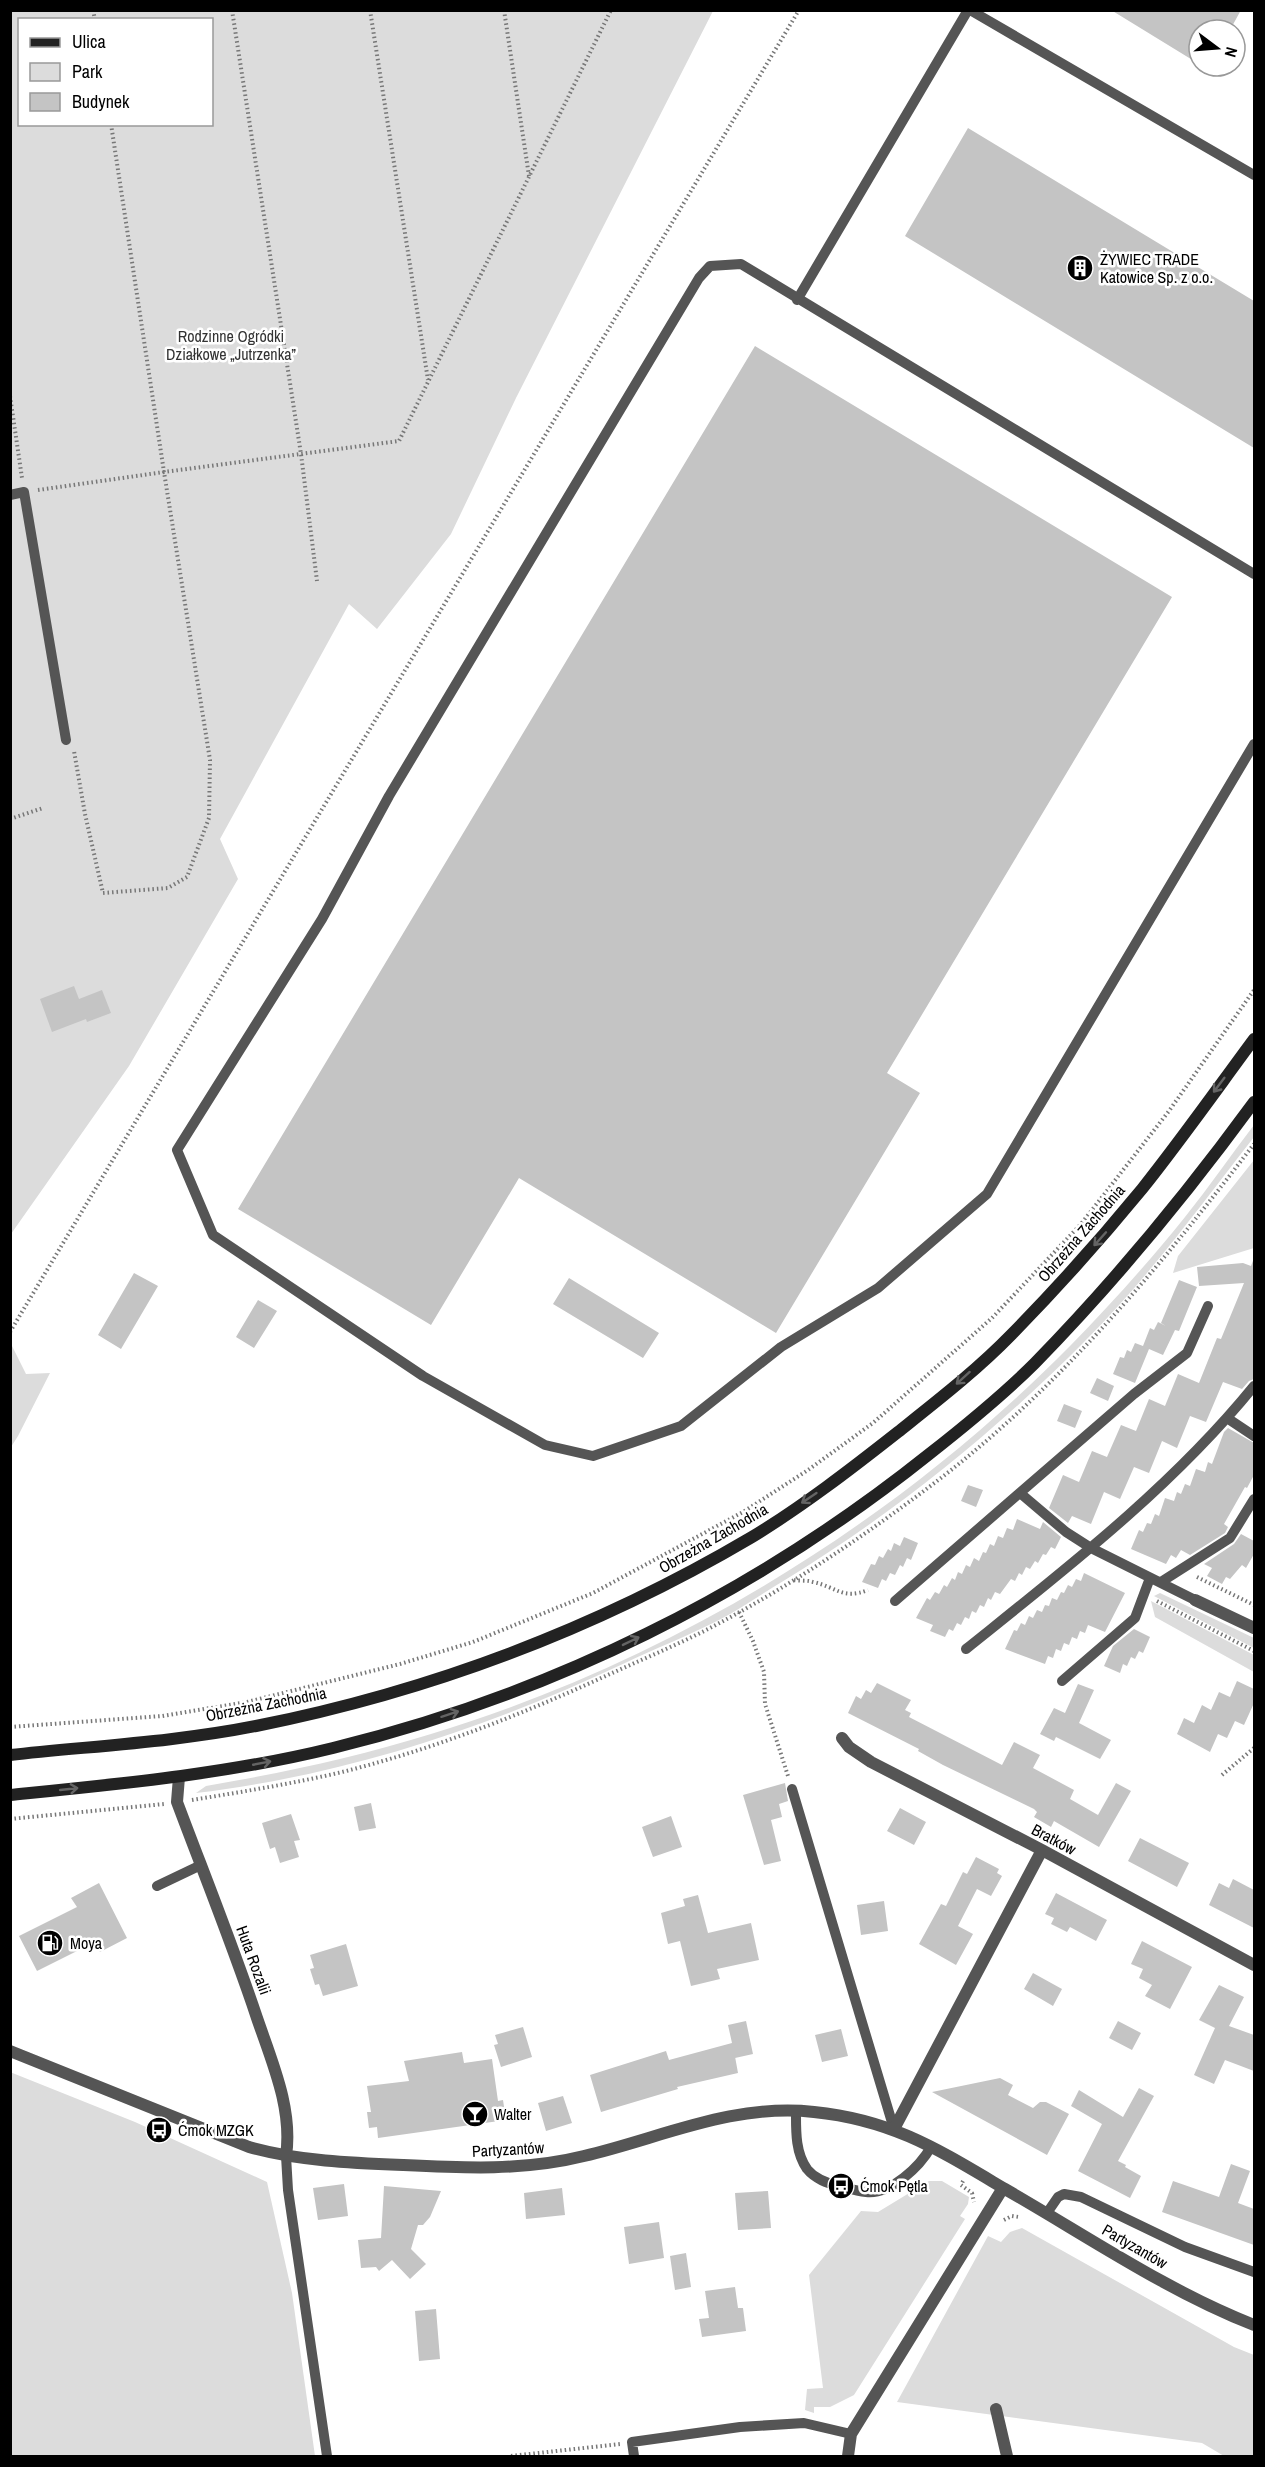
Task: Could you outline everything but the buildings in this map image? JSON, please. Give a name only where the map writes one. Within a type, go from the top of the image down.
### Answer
[{"type":"street","name":"Obrzeżna Zachodnia","points":[[10,1755],[253,1726],[409,1689],[485,1664],[547,1639],[650,1593],[755,1535],[824,1488],[887,1440],[952,1389],[1009,1337],[1102,1237],[1144,1187],[1254,1039]]},
{"type":"street","points":[[10,1795],[179,1778],[335,1748],[493,1700],[626,1644],[697,1609],[769,1568],[842,1520],[974,1418],[1033,1365],[1126,1265],[1174,1209],[1254,1102]]},
{"type":"street","points":[[1195,1600],[1254,1628]]},
{"type":"street","name":"Bratków","points":[[842,1738],[849,1747],[871,1762],[1042,1850],[1254,1965]]},
{"type":"street","name":"Huta Rozalii","points":[[179,1778],[177,1802],[247,1988],[279,2083],[288,2143],[286,2156]]},
{"type":"street","points":[[894,2129],[1042,1850]]},
{"type":"street","name":"Partyzantów","points":[[10,2051],[231,2141],[286,2156],[414,2166],[515,2167],[584,2156],[697,2122],[734,2114],[796,2110],[848,2117],[894,2129],[931,2147],[1180,2291],[1254,2325]]},
{"type":"street","points":[[848,2457],[851,2434],[1003,2188]]},
{"type":"street","points":[[996,2409],[1007,2457]]},
{"type":"lane","points":[[797,300],[969,10],[1254,175]]},
{"type":"lane","points":[[1254,574],[797,300],[741,264],[710,266],[699,278],[389,796],[322,919],[177,1150],[213,1235],[423,1376],[545,1445],[593,1456],[681,1426],[781,1347],[878,1288],[987,1194],[1254,744]]},
{"type":"lane","points":[[10,495],[24,492],[66,740]]},
{"type":"lane","points":[[895,1601],[1134,1394],[1187,1353],[1208,1306]]},
{"type":"lane","points":[[966,1649],[1091,1548],[1200,1448],[1254,1386]]},
{"type":"lane","points":[[1227,1418],[1254,1436]]},
{"type":"lane","points":[[1020,1493],[1066,1532],[1091,1548],[1195,1600]]},
{"type":"lane","points":[[1062,1681],[1135,1618],[1155,1580],[1230,1538],[1254,1498]]},
{"type":"lane","points":[[792,1789],[894,2129]]},
{"type":"lane","points":[[157,1886],[201,1865]]},
{"type":"lane","points":[[796,2110],[800,2156],[807,2168],[823,2182],[867,2193],[876,2192],[894,2184],[921,2162],[931,2147]]},
{"type":"lane","points":[[286,2156],[288,2190],[327,2457]]},
{"type":"lane","points":[[1047,2213],[1058,2197],[1071,2194],[1185,2247],[1254,2272]]},
{"type":"lane","points":[[634,2457],[632,2442],[740,2427],[804,2423],[851,2434]]},
{"type":"path","points":[[232,10],[300,454],[317,581]]},
{"type":"path","points":[[370,10],[429,380]]},
{"type":"path","points":[[504,10],[529,177]]},
{"type":"path","points":[[10,396],[24,492],[399,441],[610,10]]},
{"type":"path","points":[[10,1332],[800,10]]},
{"type":"path","points":[[66,740],[72,740],[85,814],[103,893],[168,888],[187,877],[209,818],[210,760],[111,126]]},
{"type":"path","points":[[10,819],[43,808]]},
{"type":"path","points":[[10,1728],[162,1716],[237,1704],[400,1664],[473,1642],[593,1593],[743,1512],[873,1423],[992,1318],[1081,1224],[1169,1111],[1254,990]]},
{"type":"path","points":[[1197,1576],[1254,1605]]},
{"type":"path","points":[[794,1580],[814,1582],[843,1594],[851,1595],[868,1590]]},
{"type":"path","points":[[1152,1599],[1254,1651]]},
{"type":"path","points":[[739,1612],[764,1672],[765,1704],[792,1789]]},
{"type":"path","points":[[1222,1775],[1254,1748]]},
{"type":"path","points":[[963,2180],[960,2185],[972,2193],[975,2200],[971,2206],[976,2210]]},
{"type":"path","points":[[512,2457],[632,2442]]},
{"type":"green space","name":"Rodzinne Ogródki Działkowe „Jutrzenka”","points":[[11,11],[713,11],[516,398],[451,534],[377,629],[349,604],[220,839],[238,879],[129,1066],[11,1234]]},
{"type":"green space","points":[[1254,1125],[1254,1137],[1173,1241],[1109,1316],[1051,1374],[943,1469],[866,1527],[785,1580],[728,1615],[696,1631],[574,1686],[469,1728],[362,1761],[308,1774],[196,1793],[206,1786],[291,1770],[375,1750],[520,1704],[607,1668],[692,1626],[774,1579],[854,1528],[930,1471],[1002,1411],[1070,1346],[1143,1267],[1194,1206]]},
{"type":"green space","points":[[1254,1160],[1254,1248],[1173,1273],[1178,1256]]},
{"type":"green space","points":[[11,1344],[26,1374],[50,1373],[11,1447]]},
{"type":"green space","points":[[1160,1593],[1254,1638],[1254,1648],[1154,1596]]},
{"type":"green space","points":[[1151,1601],[1254,1655],[1254,1672],[1155,1617]]},
{"type":"green space","points":[[10,2072],[135,2122],[267,2182],[292,2293],[315,2456],[11,2456]]},
{"type":"green space","points":[[929,2181],[942,2181],[969,2197],[968,2204],[960,2216],[965,2219],[854,2395],[830,2407],[814,2407],[814,2413],[805,2410],[807,2389],[823,2388],[809,2275],[861,2211],[878,2212]]},
{"type":"green space","points":[[1022,2228],[1234,2347],[1254,2355],[1254,2456],[1224,2456],[1202,2443],[897,2402],[988,2236],[1001,2242],[1010,2232]]},
{"type":"place","name":"ŻYWIEC TRADE Katowice Sp. z o.o.","points":[[1080,268]]},
{"type":"place","name":"Moya","points":[[50,1943]]},
{"type":"place","name":"Walter","points":[[475,2114]]},
{"type":"place","name":"Ćmok MZGK","points":[[159,2130]]},
{"type":"place","name":"Ćmok Pętla","points":[[841,2186]]}]
